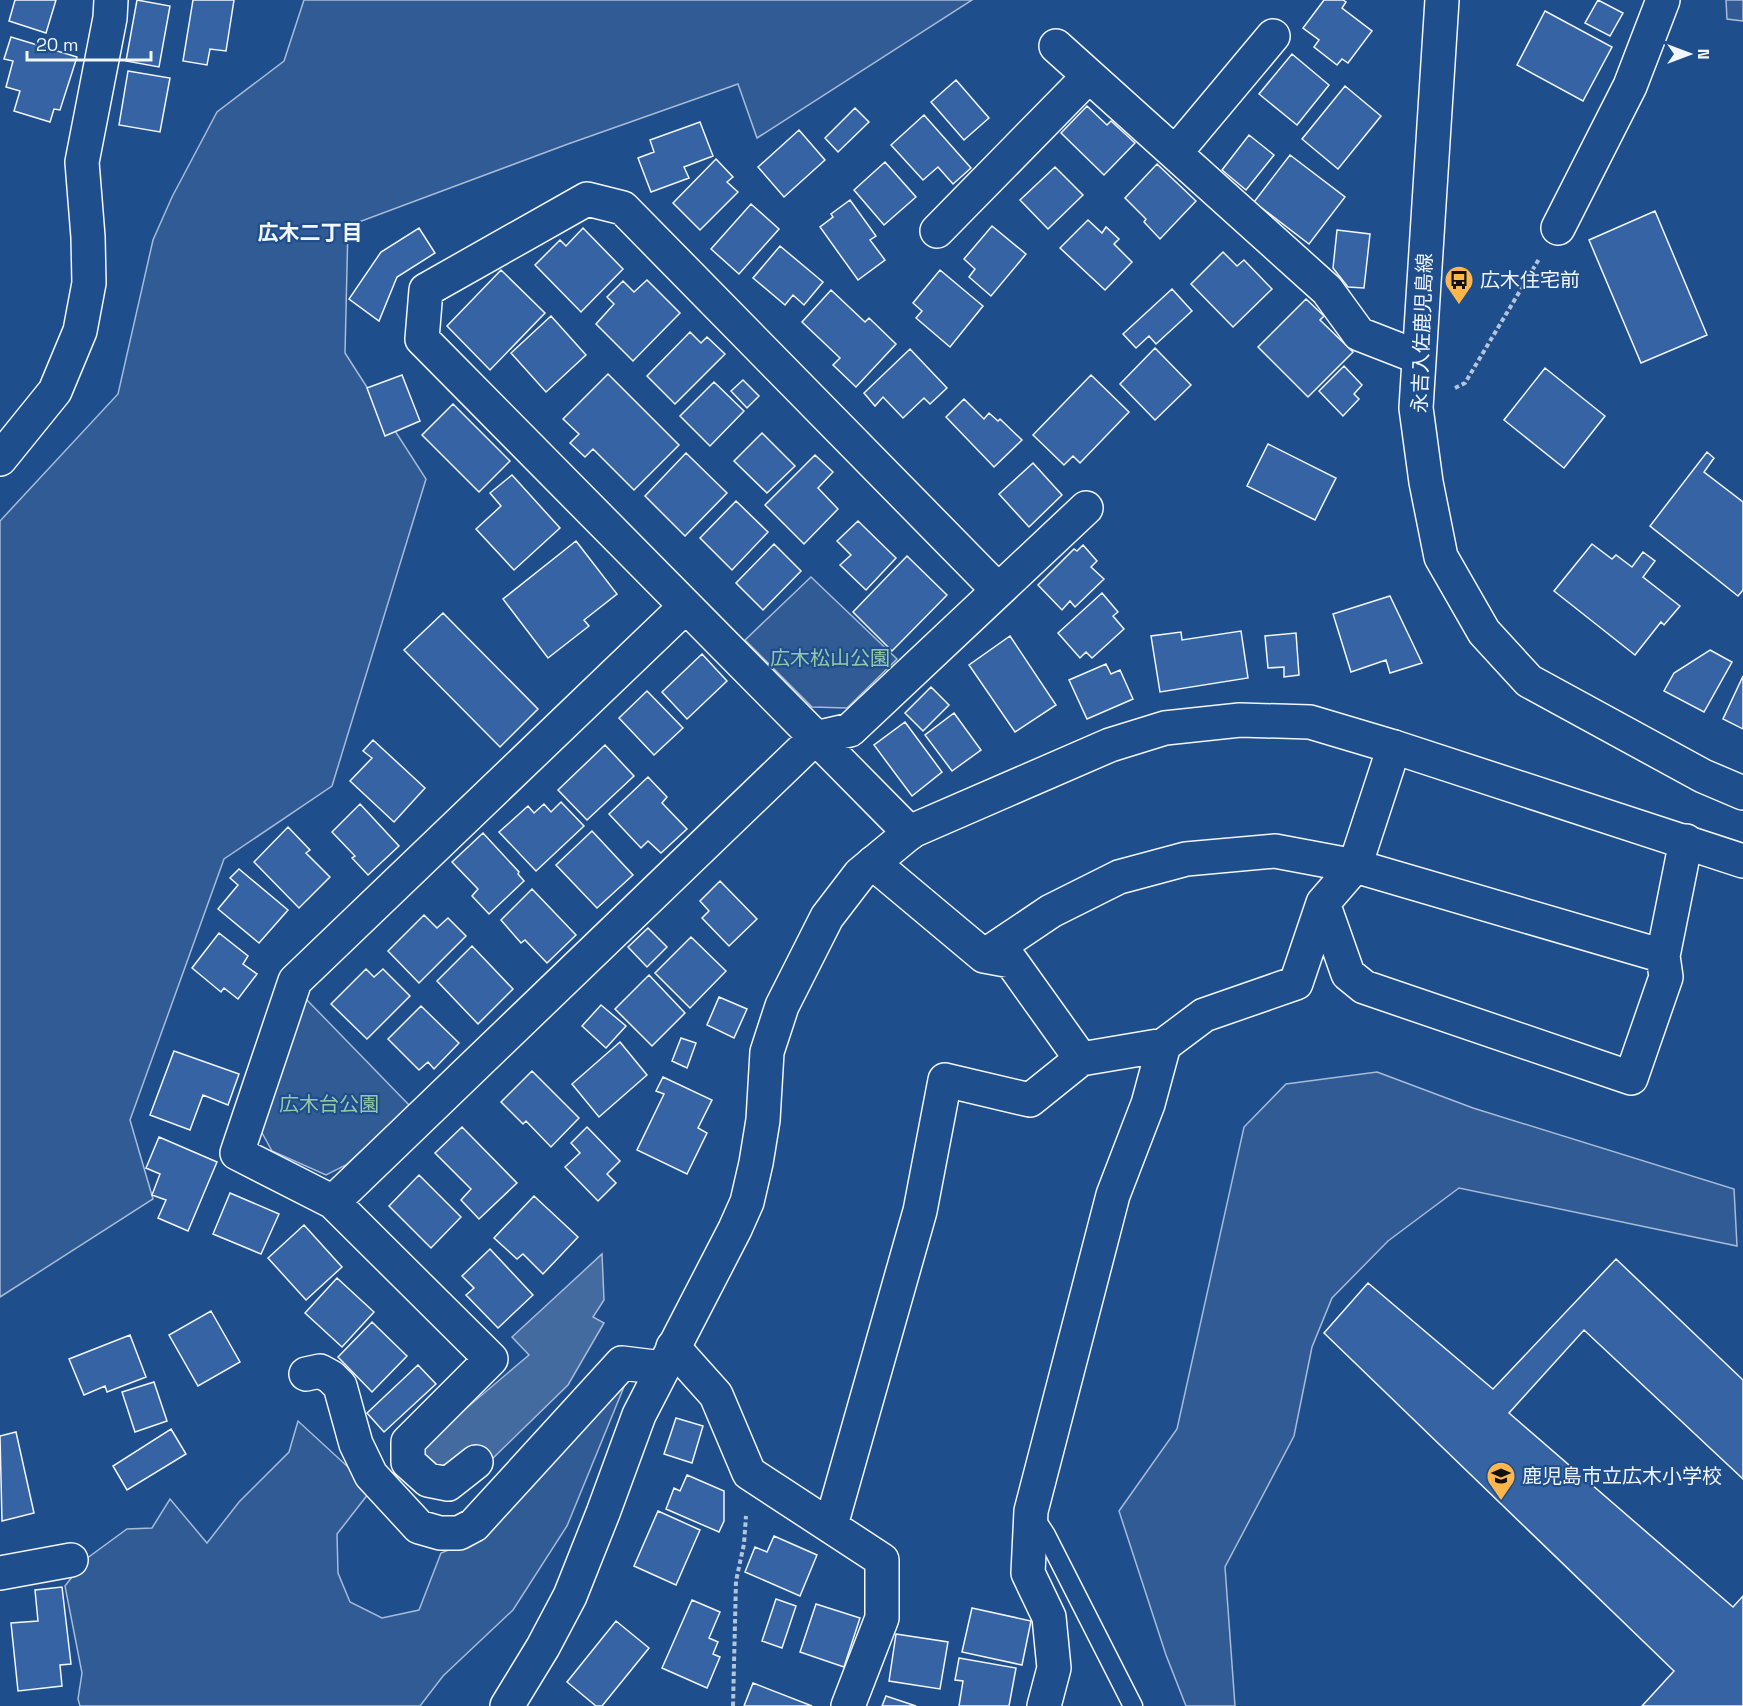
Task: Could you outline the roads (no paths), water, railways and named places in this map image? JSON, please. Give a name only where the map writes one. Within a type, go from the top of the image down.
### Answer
[{"type":"street","points":[[0,459],[55,391],[80,331],[89,283],[82,162],[110,18],[111,0]]},
{"type":"street","name":"永吉入佐鹿児島線","points":[[1442,0],[1416,408],[1426,482],[1441,557],[1484,632],[1529,681],[1703,776],[1743,794]]},
{"type":"street","points":[[1558,228],[1630,86],[1663,0]]},
{"type":"street","points":[[1176,152],[1273,36]]},
{"type":"street","points":[[1056,46],[1327,290],[1359,334],[1418,357]]},
{"type":"street","points":[[937,231],[1089,76]]},
{"type":"street","points":[[910,833],[422,339],[426,290],[587,199],[623,208],[998,590]]},
{"type":"street","points":[[333,1202],[815,738],[850,730],[1086,508]]},
{"type":"street","points":[[477,1462],[448,1484],[428,1480],[408,1462],[408,1442],[491,1359],[333,1202],[237,1153],[295,981],[685,607]]},
{"type":"street","points":[[507,1706],[543,1647],[570,1596],[639,1415],[747,1202],[763,1120],[767,1052],[782,1006],[827,917],[860,874],[910,833],[1100,749],[1165,728],[1240,720],[1310,722],[1394,747],[1743,861]]},
{"type":"street","points":[[831,1525],[920,1211],[945,1080],[1030,1100],[1081,1059],[1164,1045],[1204,1015],[1296,983],[1323,903],[1355,866],[1394,747]]},
{"type":"street","points":[[1323,903],[1348,974],[1364,987],[1631,1078],[1666,977],[1663,956],[1686,841]]},
{"type":"street","points":[[984,956],[1051,911],[1119,877],[1186,859],[1275,851],[1355,866],[1663,956]]},
{"type":"street","points":[[873,863],[984,956],[1011,962],[1081,1059]]},
{"type":"street","points":[[1044,1706],[1054,1668],[1048,1617],[1028,1573],[1031,1511],[1113,1195],[1148,1104],[1164,1045]]},
{"type":"street","points":[[306,1374],[320,1371],[340,1386],[356,1444],[371,1475],[419,1527],[440,1533],[459,1533],[474,1525],[622,1363],[668,1358],[716,1395],[749,1473],[882,1560],[882,1618],[848,1706]]},
{"type":"street","points":[[0,1573],[70,1560]]},
{"type":"lane","points":[[1031,1511],[1046,1535],[1133,1706]]},
{"type":"place","name":"広木住宅前","points":[[1459,306]]},
{"type":"place","name":"鹿児島市立広木小学校","points":[[1501,1502]]},
{"type":"district","name":"広木二丁目","points":[[310,233]]},
{"type":"park label","name":"広木松山公園","points":[[830,658]]},
{"type":"park label","name":"広木台公園","points":[[329,1104]]}]
